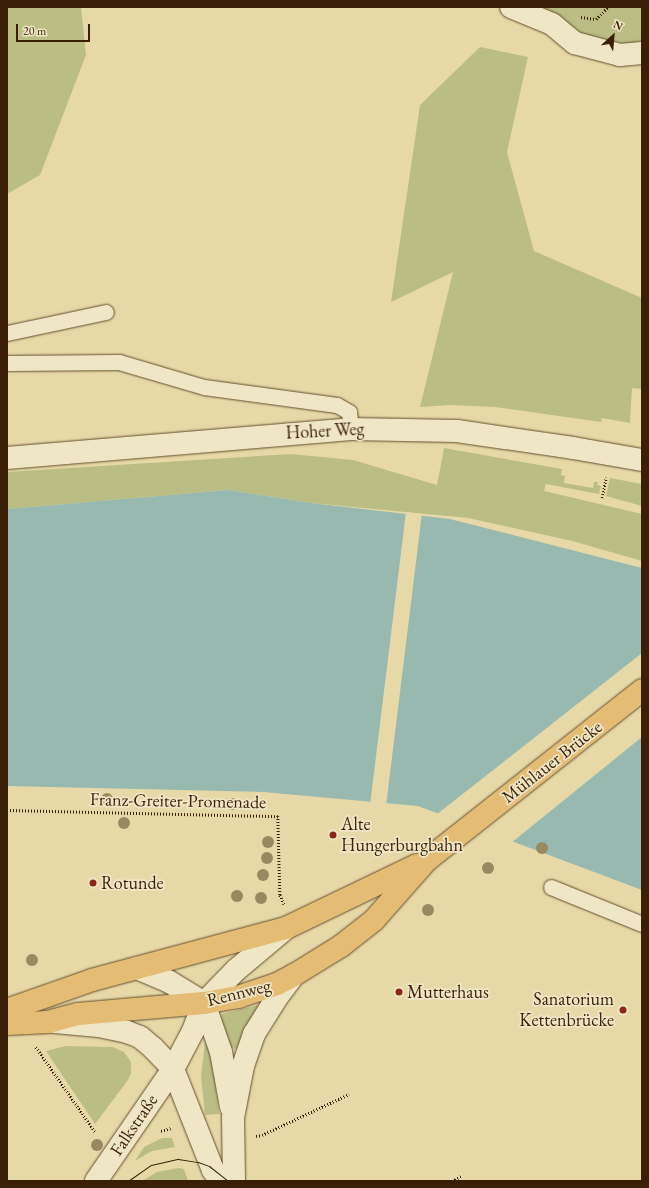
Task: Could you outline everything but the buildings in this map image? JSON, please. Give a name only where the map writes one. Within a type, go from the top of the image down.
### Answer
[{"type":"main road","name":"Mühlauer Brücke","points":[[461,833],[642,690]]},
{"type":"main road","name":"Rennweg","points":[[7,1024],[48,1022],[78,1014],[204,1003],[244,995],[277,984],[341,946],[374,920],[427,860],[461,833]]},
{"type":"main road","name":"Rennweg","points":[[7,1010],[92,980],[137,968],[286,919],[427,860]]},
{"type":"street","points":[[511,7],[552,24],[574,43],[620,56],[642,53]]},
{"type":"street","name":"Hoher Weg","points":[[7,458],[351,429],[457,431],[642,460]]},
{"type":"street","points":[[204,1003],[286,919]]},
{"type":"street","points":[[137,968],[168,981],[204,1003],[221,1052],[234,1128]]},
{"type":"street","points":[[234,1181],[234,1128],[243,1066],[252,1039],[274,1000],[294,975]]},
{"type":"street","name":"Falkstraße","points":[[96,1181],[173,1069],[193,1031],[204,1003]]},
{"type":"street","points":[[48,1022],[99,1026],[127,1032],[145,1040],[173,1069],[213,1170],[221,1181]]},
{"type":"lane","points":[[7,334],[106,312]]},
{"type":"lane","points":[[7,363],[119,362],[204,387],[336,405],[349,412],[351,429]]},
{"type":"lane","points":[[551,887],[642,924]]},
{"type":"path","points":[[602,498],[606,477]]},
{"type":"path","name":"Franz-Greiter-Promenade","points":[[7,810],[278,816],[280,896],[286,919]]},
{"type":"path","points":[[36,1047],[96,1133]]},
{"type":"path","points":[[234,1128],[262,1135],[349,1094]]},
{"type":"path","points":[[452,1181],[461,1176]]},
{"type":"green space","points":[[7,7],[81,7],[86,55],[40,175],[7,194]]},
{"type":"green space","points":[[541,7],[642,7],[642,41],[629,44],[589,37]]},
{"type":"green space","points":[[480,47],[528,57],[507,152],[534,251],[642,298],[642,389],[632,388],[630,423],[602,418],[601,422],[495,407],[450,405],[420,407],[453,272],[391,302],[420,105]]},
{"type":"green space","points":[[444,448],[562,469],[561,475],[565,476],[564,483],[593,488],[594,482],[598,482],[597,485],[601,486],[599,494],[546,484],[544,491],[642,514],[642,561],[572,541],[468,518],[311,503],[229,490],[7,509],[7,472],[291,454],[353,460],[437,485]]},
{"type":"green space","points":[[610,478],[642,484],[642,506],[606,496]]},
{"type":"green space","points":[[259,1005],[239,1049],[229,1048],[220,1017],[222,1014]]},
{"type":"green space","points":[[205,1041],[207,1041],[214,1069],[219,1114],[205,1115],[201,1077]]},
{"type":"green space","points":[[66,1046],[113,1047],[124,1052],[131,1062],[131,1073],[128,1080],[95,1124],[46,1051]]},
{"type":"green space","points":[[162,1138],[172,1138],[175,1147],[152,1151],[135,1161],[144,1147]]},
{"type":"green space","points":[[179,1168],[184,1169],[188,1181],[142,1181],[157,1172]]},
{"type":"water","points":[[229,490],[311,503],[450,519],[642,568],[642,890],[418,806],[263,792],[7,786],[7,509]]},
{"type":"pier","points":[[406,512],[422,514],[386,808],[370,806]]},
{"type":"pier","points":[[642,653],[642,737],[511,843],[436,815]]},
{"type":"tram line","points":[[128,1181],[151,1165],[178,1159],[198,1162],[209,1166],[228,1181]]},
{"type":"place","name":"Alte Hungerburgbahn","points":[[333,835]]},
{"type":"place","name":"Rotunde","points":[[93,883]]},
{"type":"place","name":"Mutterhaus","points":[[399,992]]},
{"type":"place","name":"Sanatorium Kettenbrücke","points":[[623,1010]]}]
